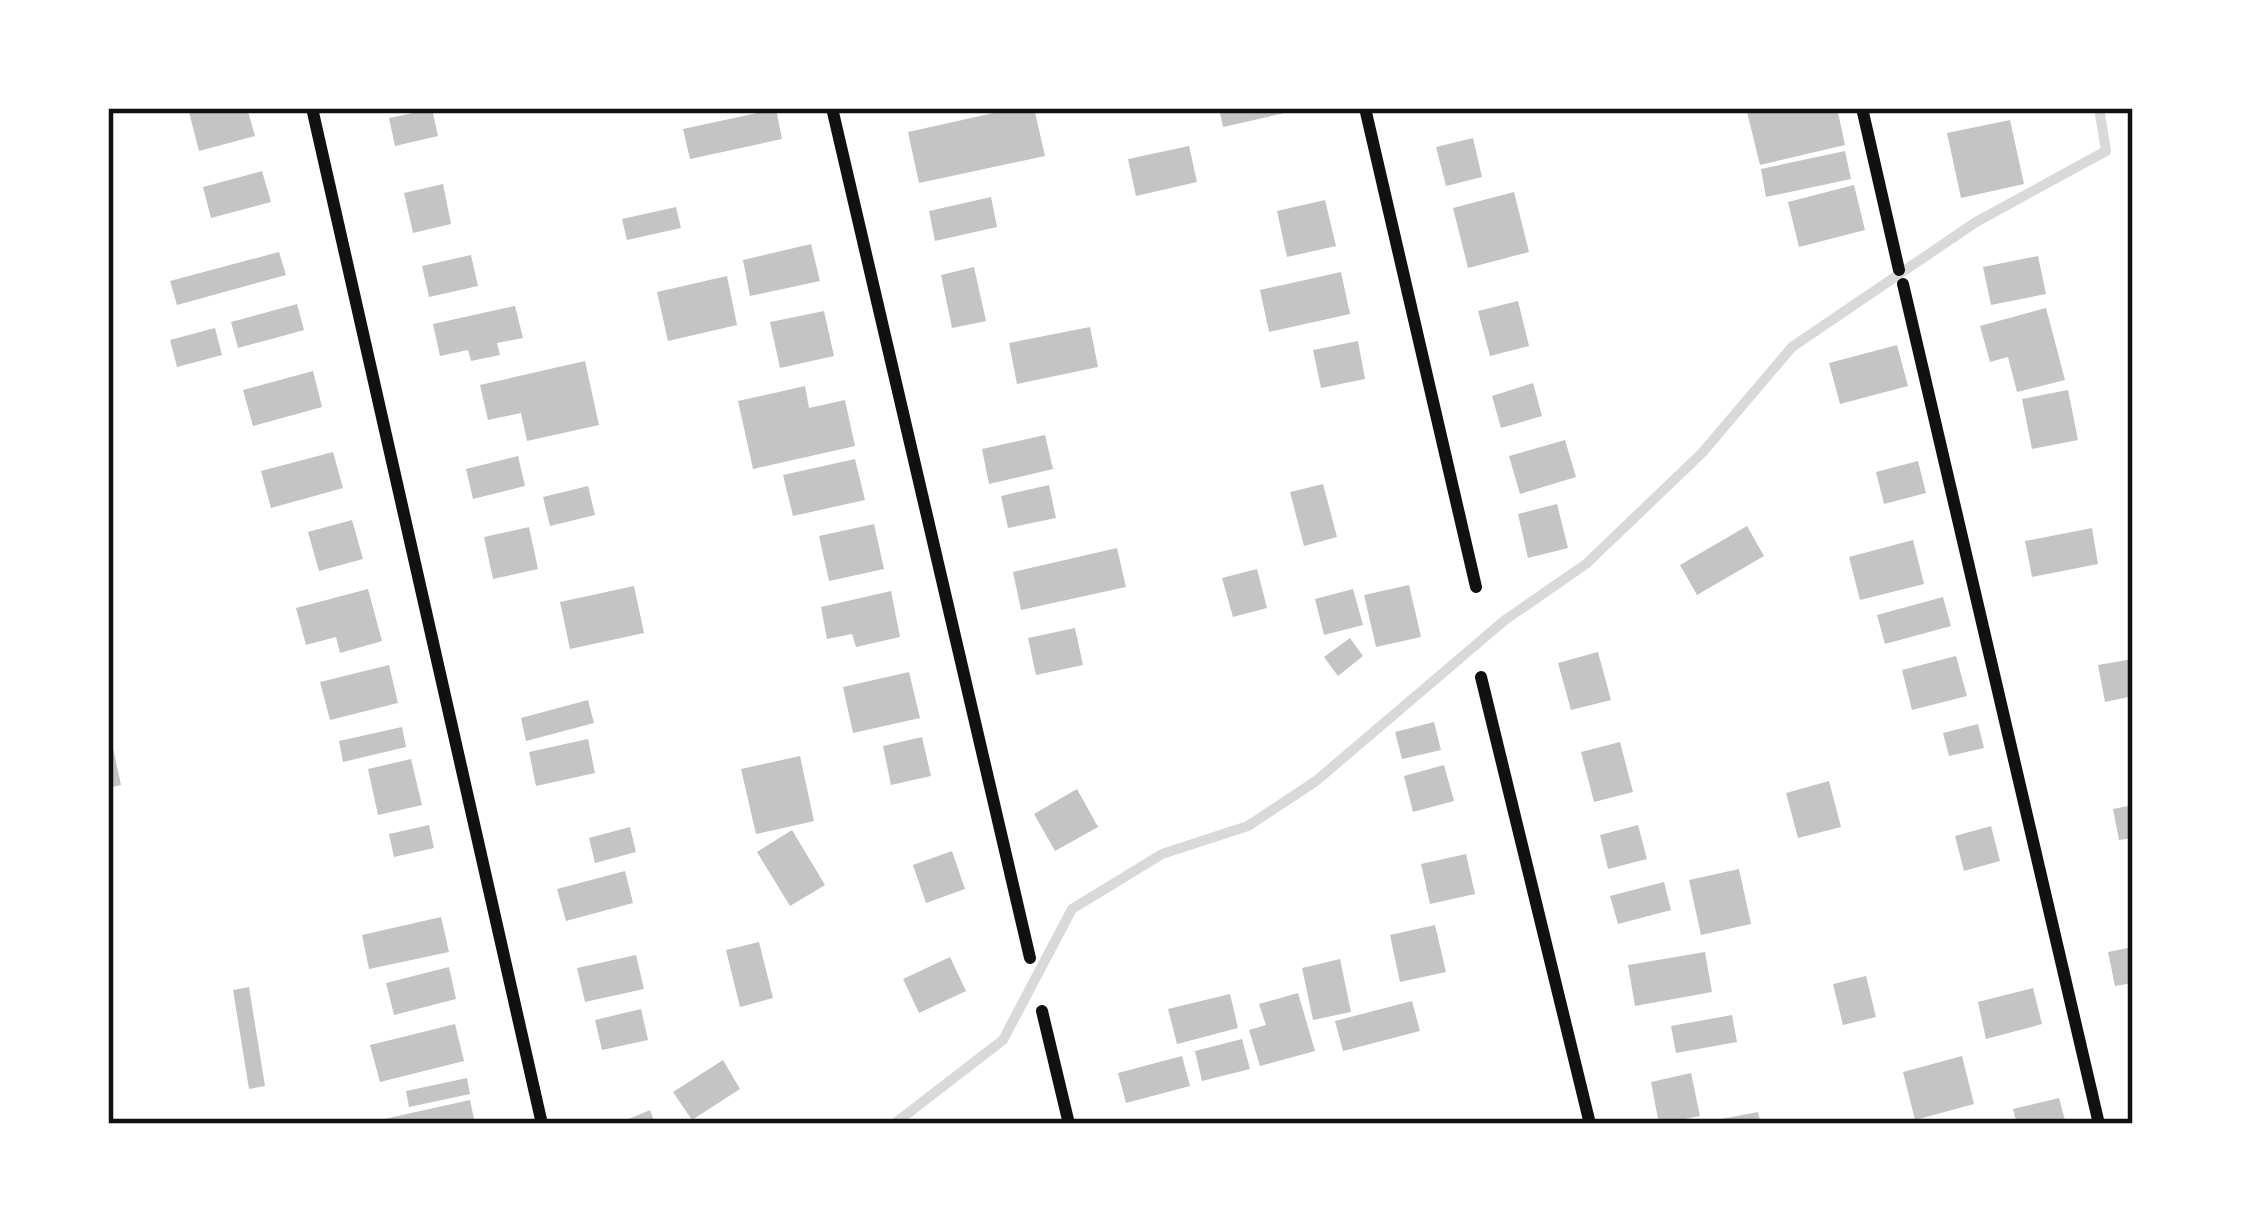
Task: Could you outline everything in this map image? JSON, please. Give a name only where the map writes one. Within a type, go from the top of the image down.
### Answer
[{"type":"street","points":[[312,108],[542,1124]]},
{"type":"street","points":[[832,108],[1030,958]]},
{"type":"street","points":[[1364,108],[1476,587]]},
{"type":"street","points":[[1862,108],[2098,1124]]},
{"type":"street","points":[[1480,677],[1590,1124]]},
{"type":"street","points":[[1042,1011],[1069,1124]]},
{"type":"building","points":[[247,108],[255,136],[199,151],[189,112]]},
{"type":"building","points":[[1034,108],[1045,156],[919,183],[908,132]]},
{"type":"building","points":[[1219,108],[1298,108],[1298,110],[1223,127]]},
{"type":"building","points":[[1746,108],[1837,108],[1845,145],[1760,165]]},
{"type":"building","points":[[432,109],[438,136],[395,146],[389,118]]},
{"type":"building","points":[[776,109],[782,139],[690,159],[683,129]]},
{"type":"building","points":[[2010,120],[2024,184],[1961,198],[1947,133]]},
{"type":"building","points":[[1473,138],[1482,177],[1446,186],[1436,147]]},
{"type":"building","points":[[1189,146],[1197,182],[1136,196],[1128,159]]},
{"type":"building","points":[[1845,151],[1851,179],[1766,197],[1761,169]]},
{"type":"building","points":[[262,171],[271,202],[211,218],[203,187]]},
{"type":"building","points":[[443,184],[451,224],[413,233],[404,193]]},
{"type":"building","points":[[1854,185],[1865,230],[1799,247],[1788,202]]},
{"type":"building","points":[[1514,192],[1529,252],[1468,268],[1453,208]]},
{"type":"building","points":[[991,197],[997,227],[935,241],[929,211]]},
{"type":"building","points":[[1325,200],[1336,246],[1287,257],[1277,211]]},
{"type":"building","points":[[676,207],[681,228],[627,240],[622,219]]},
{"type":"building","points":[[811,244],[820,281],[750,296],[743,260]]},
{"type":"building","points":[[279,252],[286,275],[177,305],[170,281]]},
{"type":"building","points":[[471,255],[478,286],[429,297],[422,266]]},
{"type":"building","points":[[2038,256],[2046,294],[1991,305],[1983,267]]},
{"type":"building","points":[[974,267],[986,321],[952,328],[941,275]]},
{"type":"building","points":[[1341,272],[1350,314],[1269,332],[1260,290]]},
{"type":"building","points":[[727,276],[737,325],[668,341],[657,292]]},
{"type":"building","points":[[1518,301],[1529,346],[1490,356],[1478,311]]},
{"type":"building","points":[[297,304],[304,330],[238,348],[231,322]]},
{"type":"building","points":[[515,306],[523,338],[497,343],[500,355],[471,361],[468,350],[440,356],[433,324]]},
{"type":"building","points":[[2046,308],[2065,380],[2017,392],[2008,357],[1990,362],[1980,326]]},
{"type":"building","points":[[824,311],[834,356],[780,368],[770,322]]},
{"type":"building","points":[[1090,327],[1098,367],[1017,384],[1009,343]]},
{"type":"building","points":[[215,328],[222,355],[177,367],[170,340]]},
{"type":"building","points":[[1358,341],[1365,379],[1321,388],[1313,350]]},
{"type":"building","points":[[1897,345],[1908,386],[1840,404],[1829,363]]},
{"type":"building","points":[[585,361],[599,425],[527,441],[521,413],[488,420],[480,385]]},
{"type":"building","points":[[313,371],[322,407],[253,426],[243,390]]},
{"type":"building","points":[[1533,383],[1542,416],[1501,428],[1492,396]]},
{"type":"building","points":[[805,386],[809,408],[845,400],[855,446],[753,469],[738,401]]},
{"type":"building","points":[[2068,390],[2078,440],[2032,449],[2022,399]]},
{"type":"building","points":[[1045,435],[1053,469],[989,484],[982,449]]},
{"type":"building","points":[[1565,440],[1576,477],[1520,494],[1509,456]]},
{"type":"building","points":[[333,452],[343,488],[271,508],[261,471]]},
{"type":"building","points":[[518,456],[525,486],[473,499],[466,469]]},
{"type":"building","points":[[855,459],[865,500],[793,516],[783,475]]},
{"type":"building","points":[[1918,461],[1926,493],[1884,504],[1876,472]]},
{"type":"building","points":[[1323,484],[1337,537],[1304,546],[1290,492]]},
{"type":"building","points":[[1049,485],[1056,518],[1008,528],[1001,496]]},
{"type":"building","points":[[588,486],[595,515],[550,526],[543,497]]},
{"type":"building","points":[[1557,504],[1568,548],[1528,558],[1518,514]]},
{"type":"building","points":[[352,520],[363,559],[319,571],[308,532]]},
{"type":"building","points":[[874,524],[884,569],[829,581],[819,536]]},
{"type":"building","points":[[1747,526],[1764,556],[1697,595],[1680,565]]},
{"type":"building","points":[[529,527],[538,569],[493,579],[484,537]]},
{"type":"building","points":[[2092,528],[2098,564],[2032,577],[2025,541]]},
{"type":"building","points":[[1913,540],[1924,584],[1860,600],[1849,557]]},
{"type":"building","points":[[1117,548],[1126,587],[1021,610],[1013,572]]},
{"type":"building","points":[[1257,569],[1267,608],[1233,617],[1222,578]]},
{"type":"building","points":[[1409,585],[1421,637],[1376,647],[1364,595]]},
{"type":"building","points":[[634,586],[644,633],[570,649],[560,602]]},
{"type":"building","points":[[368,589],[382,641],[340,653],[336,637],[306,645],[296,608]]},
{"type":"building","points":[[1353,589],[1363,625],[1324,635],[1315,599]]},
{"type":"building","points":[[891,591],[900,637],[856,647],[852,634],[827,639],[821,607]]},
{"type":"building","points":[[1943,597],[1951,626],[1885,644],[1877,615]]},
{"type":"building","points":[[1075,628],[1083,665],[1036,675],[1028,638]]},
{"type":"building","points":[[1350,638],[1363,656],[1338,676],[1324,657]]},
{"type":"building","points":[[1598,652],[1611,700],[1571,710],[1558,663]]},
{"type":"building","points":[[1956,656],[1967,696],[1912,710],[1902,670]]},
{"type":"building","points":[[2133,659],[2133,696],[2105,702],[2098,665]]},
{"type":"building","points":[[389,665],[398,703],[330,720],[320,682]]},
{"type":"building","points":[[909,672],[920,718],[853,733],[843,687]]},
{"type":"building","points":[[588,700],[594,723],[526,741],[521,718]]},
{"type":"building","points":[[1434,722],[1441,750],[1402,759],[1395,732]]},
{"type":"building","points":[[1978,724],[1984,748],[1949,756],[1943,733]]},
{"type":"building","points":[[402,727],[406,747],[343,762],[339,741]]},
{"type":"building","points":[[922,737],[931,776],[891,785],[883,746]]},
{"type":"building","points":[[588,739],[595,773],[536,786],[529,752]]},
{"type":"building","points":[[1620,742],[1633,792],[1594,802],[1581,752]]},
{"type":"building","points":[[112,743],[121,785],[108,788],[108,744]]},
{"type":"building","points":[[800,756],[814,821],[756,834],[741,769]]},
{"type":"building","points":[[411,759],[422,805],[378,815],[368,769]]},
{"type":"building","points":[[1444,765],[1454,801],[1413,812],[1404,776]]},
{"type":"building","points":[[1829,781],[1841,827],[1798,838],[1786,793]]},
{"type":"building","points":[[1077,789],[1098,827],[1055,851],[1034,814]]},
{"type":"building","points":[[2133,805],[2133,838],[2119,840],[2113,809]]},
{"type":"building","points":[[429,825],[434,848],[394,857],[389,834]]},
{"type":"building","points":[[1638,825],[1647,859],[1608,869],[1600,835]]},
{"type":"building","points":[[1991,826],[2000,861],[1964,871],[1955,836]]},
{"type":"building","points":[[630,827],[636,852],[595,863],[589,838]]},
{"type":"building","points":[[792,830],[825,885],[790,906],[757,852]]},
{"type":"building","points":[[952,851],[965,889],[926,903],[913,865]]},
{"type":"building","points":[[1466,854],[1475,894],[1430,904],[1421,864]]},
{"type":"building","points":[[1739,869],[1751,924],[1701,935],[1689,880]]},
{"type":"building","points":[[625,871],[633,903],[566,921],[557,889]]},
{"type":"building","points":[[1664,882],[1671,910],[1618,924],[1610,896]]},
{"type":"building","points":[[441,917],[449,952],[369,969],[362,935]]},
{"type":"building","points":[[1435,925],[1446,972],[1400,982],[1390,935]]},
{"type":"building","points":[[759,942],[773,998],[740,1007],[726,950]]},
{"type":"building","points":[[2133,947],[2133,983],[2115,986],[2108,952]]},
{"type":"building","points":[[1705,952],[1712,992],[1635,1006],[1628,965]]},
{"type":"building","points":[[636,955],[644,989],[585,1002],[577,968]]},
{"type":"building","points":[[950,957],[966,991],[919,1013],[903,979]]},
{"type":"building","points":[[1340,959],[1351,1012],[1313,1020],[1302,968]]},
{"type":"building","points":[[449,967],[456,999],[394,1015],[386,983]]},
{"type":"building","points":[[1866,976],[1876,1017],[1843,1025],[1833,984]]},
{"type":"building","points":[[249,987],[265,1086],[249,1089],[233,990]]},
{"type":"building","points":[[2033,988],[2042,1024],[1986,1039],[1978,1002]]},
{"type":"building","points":[[1298,993],[1315,1051],[1260,1066],[1249,1030],[1266,1025],[1259,1004]]},
{"type":"building","points":[[1230,994],[1238,1028],[1177,1044],[1168,1009]]},
{"type":"building","points":[[1412,1001],[1420,1031],[1343,1051],[1335,1021]]},
{"type":"building","points":[[641,1009],[648,1040],[602,1050],[595,1020]]},
{"type":"building","points":[[1732,1015],[1737,1042],[1676,1053],[1671,1026]]},
{"type":"building","points":[[455,1024],[464,1061],[380,1082],[370,1045]]},
{"type":"building","points":[[1242,1039],[1250,1069],[1202,1081],[1195,1051]]},
{"type":"building","points":[[1182,1056],[1190,1086],[1126,1103],[1118,1073]]},
{"type":"building","points":[[1962,1056],[1974,1104],[1915,1120],[1903,1072]]},
{"type":"building","points":[[723,1060],[740,1089],[692,1120],[673,1092]]},
{"type":"building","points":[[1691,1073],[1700,1116],[1659,1124],[1651,1082]]},
{"type":"building","points":[[467,1078],[470,1094],[409,1107],[406,1091]]},
{"type":"building","points":[[2059,1098],[2066,1124],[2017,1124],[2013,1109]]},
{"type":"building","points":[[470,1100],[475,1124],[385,1124],[384,1119]]},
{"type":"building","points":[[650,1110],[655,1124],[617,1124]]},
{"type":"building","points":[[1758,1112],[1761,1124],[1705,1122]]},
{"type":"waterway","points":[[894,1124],[1003,1040],[1072,909],[1162,854],[1248,826],[1316,781],[1505,620],[1586,564],[1702,453],[1792,347],[1976,222],[2106,151],[2099,108]]}]
